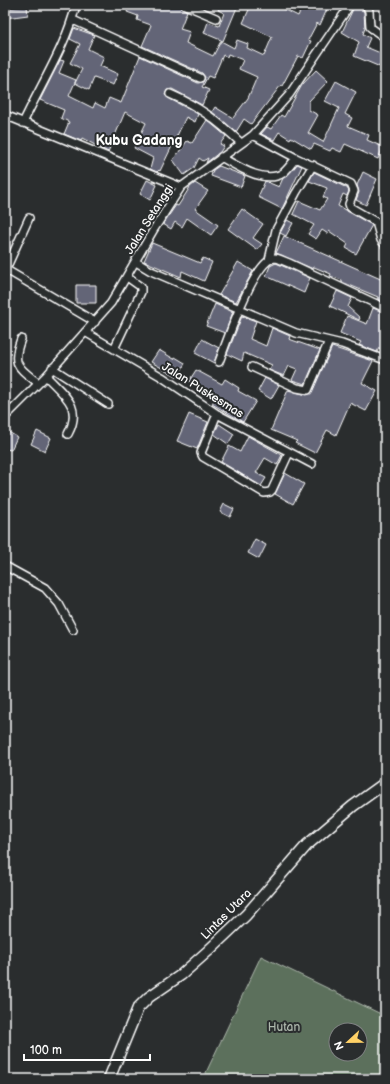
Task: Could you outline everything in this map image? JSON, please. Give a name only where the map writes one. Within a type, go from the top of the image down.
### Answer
[{"type":"street","points":[[23,122],[72,20],[76,5]]},
{"type":"street","points":[[185,5],[216,18]]},
{"type":"street","name":"Jalan Setanggi","points":[[5,417],[46,376],[111,303],[154,229],[181,187],[253,135],[289,95],[350,5]]},
{"type":"street","points":[[366,5],[369,11],[370,27],[385,38]]},
{"type":"street","points":[[72,20],[200,78]]},
{"type":"street","points":[[170,94],[209,114],[241,143]]},
{"type":"street","points":[[5,116],[181,187]]},
{"type":"street","points":[[253,135],[296,158],[351,184],[354,191],[349,204],[350,207],[376,222],[380,240],[385,245]]},
{"type":"street","points":[[222,157],[249,173],[272,176],[285,172],[296,158]]},
{"type":"street","points":[[270,260],[276,230],[313,165]]},
{"type":"street","points":[[29,218],[5,269],[95,322]]},
{"type":"street","points":[[219,362],[239,307],[261,268],[270,260],[275,258],[290,263],[385,308]]},
{"type":"street","points":[[136,262],[151,271],[239,307],[296,333],[342,344],[385,360]]},
{"type":"street","points":[[114,349],[142,287],[127,277]]},
{"type":"street","name":"Jalan Puskesmas","points":[[85,332],[162,377],[217,414],[312,464]]},
{"type":"street","points":[[21,340],[15,356],[17,363],[38,383]]},
{"type":"street","points":[[252,367],[297,388],[308,390],[329,341]]},
{"type":"street","points":[[52,368],[108,404]]},
{"type":"street","points":[[46,376],[73,408],[75,418],[68,434]]},
{"type":"street","points":[[217,414],[202,450],[203,457],[264,493],[272,490],[289,452]]},
{"type":"street","points":[[5,566],[46,588],[59,604],[73,630]]},
{"type":"street","name":"Lintas Utara","points":[[109,1079],[138,1008],[149,997],[181,975],[246,915],[307,846],[353,806],[385,783]]},
{"type":"green space","name":"Hutan","points":[[261,956],[385,1016],[385,1079],[203,1079]]},
{"type":"building","points":[[129,5],[141,5],[150,8],[152,5],[180,6],[187,11],[180,29],[190,32],[186,43],[213,56],[221,41],[234,48],[237,40],[248,44],[247,48],[264,56],[272,37],[243,23],[251,5],[257,5],[264,8],[266,5],[276,5],[298,16],[303,5],[329,5],[320,25],[317,23],[308,40],[311,41],[303,58],[298,56],[282,86],[281,85],[251,124],[244,119],[236,132],[212,112],[215,107],[233,118],[248,98],[257,77],[239,69],[243,60],[228,54],[227,57],[223,55],[213,78],[208,76],[202,87],[209,90],[202,105],[172,89],[167,90],[165,95],[168,98],[198,114],[195,122],[186,117],[160,171],[159,170],[157,172],[150,169],[153,158],[134,148],[146,123],[125,112],[108,152],[82,138],[81,141],[64,134],[69,122],[61,118],[64,110],[40,100],[60,60],[64,61],[59,73],[76,80],[69,96],[93,108],[95,103],[105,108],[109,98],[121,103],[140,56],[198,83],[203,82],[205,77],[202,73],[142,46],[151,25],[137,20],[138,16],[127,12]]},
{"type":"building","points":[[221,5],[238,5],[223,41],[204,33],[208,22],[219,26],[224,13],[218,10]]},
{"type":"building","points":[[355,5],[361,6],[364,12],[365,28],[363,34],[370,38],[366,47],[385,55],[385,69],[354,56],[359,42],[342,32]]},
{"type":"building","points":[[27,6],[28,15],[5,18],[5,9]]},
{"type":"building","points":[[74,28],[94,35],[88,49],[104,57],[100,66],[118,74],[113,85],[94,78],[89,90],[75,83],[82,69],[70,63],[80,44],[70,39]]},
{"type":"building","points":[[316,70],[328,81],[309,101],[309,110],[318,115],[308,133],[323,142],[339,108],[325,101],[336,81],[356,92],[345,114],[352,118],[348,126],[369,135],[367,140],[383,147],[378,159],[345,144],[341,152],[332,148],[330,151],[314,144],[311,149],[291,137],[290,139],[279,132],[274,140],[261,134],[267,127],[271,129],[281,115],[284,117],[302,85]]},
{"type":"building","points":[[207,120],[226,136],[220,144],[224,146],[220,152],[206,163],[208,158],[203,161],[199,158],[194,168],[184,175],[173,160],[187,141],[192,143]]},
{"type":"building","points":[[297,164],[302,166],[282,209],[258,197],[265,181],[279,187],[283,178]]},
{"type":"building","points":[[219,166],[245,176],[241,187],[211,176],[213,170]]},
{"type":"building","points":[[314,172],[347,188],[349,191],[347,196],[343,194],[338,206],[372,225],[356,254],[346,248],[348,244],[329,231],[328,234],[322,230],[316,239],[308,234],[314,225],[293,214],[299,201],[320,210],[327,199],[323,197],[327,188],[309,181]]},
{"type":"building","points":[[363,172],[377,179],[366,205],[356,200],[359,192],[357,185]]},
{"type":"building","points":[[147,180],[157,185],[150,200],[140,194]]},
{"type":"building","points":[[195,183],[208,191],[195,209],[218,225],[211,235],[187,218],[182,227],[175,222],[171,229],[163,224],[176,205],[178,206],[190,187]]},
{"type":"building","points":[[242,209],[263,224],[253,238],[262,244],[257,250],[228,229]]},
{"type":"building","points":[[287,220],[293,223],[286,236],[280,233]]},
{"type":"building","points":[[284,236],[385,281],[385,302],[377,299],[378,297],[330,276],[331,274],[314,267],[313,269],[276,253]]},
{"type":"building","points":[[152,243],[200,263],[203,258],[212,262],[204,281],[182,271],[181,277],[144,261]]},
{"type":"building","points":[[238,262],[253,271],[236,302],[219,295]]},
{"type":"building","points":[[276,263],[310,278],[304,293],[266,276],[270,266]]},
{"type":"building","points":[[76,285],[96,285],[96,303],[76,303]]},
{"type":"building","points":[[337,291],[352,298],[348,307],[360,318],[359,320],[330,306]]},
{"type":"building","points":[[215,304],[233,312],[225,333],[206,326]]},
{"type":"building","points":[[373,308],[385,313],[385,350],[379,348],[377,352],[359,345],[361,342],[340,333],[347,316],[367,324]]},
{"type":"building","points":[[242,316],[256,321],[250,339],[266,346],[272,328],[290,336],[289,339],[320,350],[305,384],[292,380],[297,369],[289,366],[284,376],[269,370],[272,365],[244,353],[242,361],[227,354]]},
{"type":"building","points":[[202,339],[219,348],[214,363],[195,353]]},
{"type":"building","points":[[332,347],[373,361],[362,383],[377,391],[366,411],[350,403],[336,435],[327,430],[315,453],[295,443],[297,441],[271,430],[288,390],[307,395],[312,392]]},
{"type":"building","points":[[159,350],[174,359],[175,357],[185,363],[178,377],[151,362]]},
{"type":"building","points":[[196,370],[222,384],[225,379],[239,388],[238,391],[256,401],[243,422],[212,404],[215,398],[189,381]]},
{"type":"building","points":[[265,378],[279,385],[271,399],[258,391]]},
{"type":"building","points":[[189,414],[208,422],[197,449],[177,441]]},
{"type":"building","points":[[219,424],[234,434],[228,444],[214,434]]},
{"type":"building","points":[[5,430],[17,437],[11,450],[5,449]]},
{"type":"building","points":[[37,431],[51,438],[45,451],[31,444]]},
{"type":"building","points":[[248,436],[282,455],[277,465],[265,458],[256,473],[266,478],[261,486],[221,462],[229,446],[240,452]]},
{"type":"building","points":[[285,473],[304,484],[293,504],[275,494]]},
{"type":"building","points":[[224,504],[234,509],[230,517],[220,512]]},
{"type":"building","points":[[255,539],[266,545],[259,559],[248,553]]},
{"type":"district","name":"Kubu Gadang","points":[[139,140]]}]
